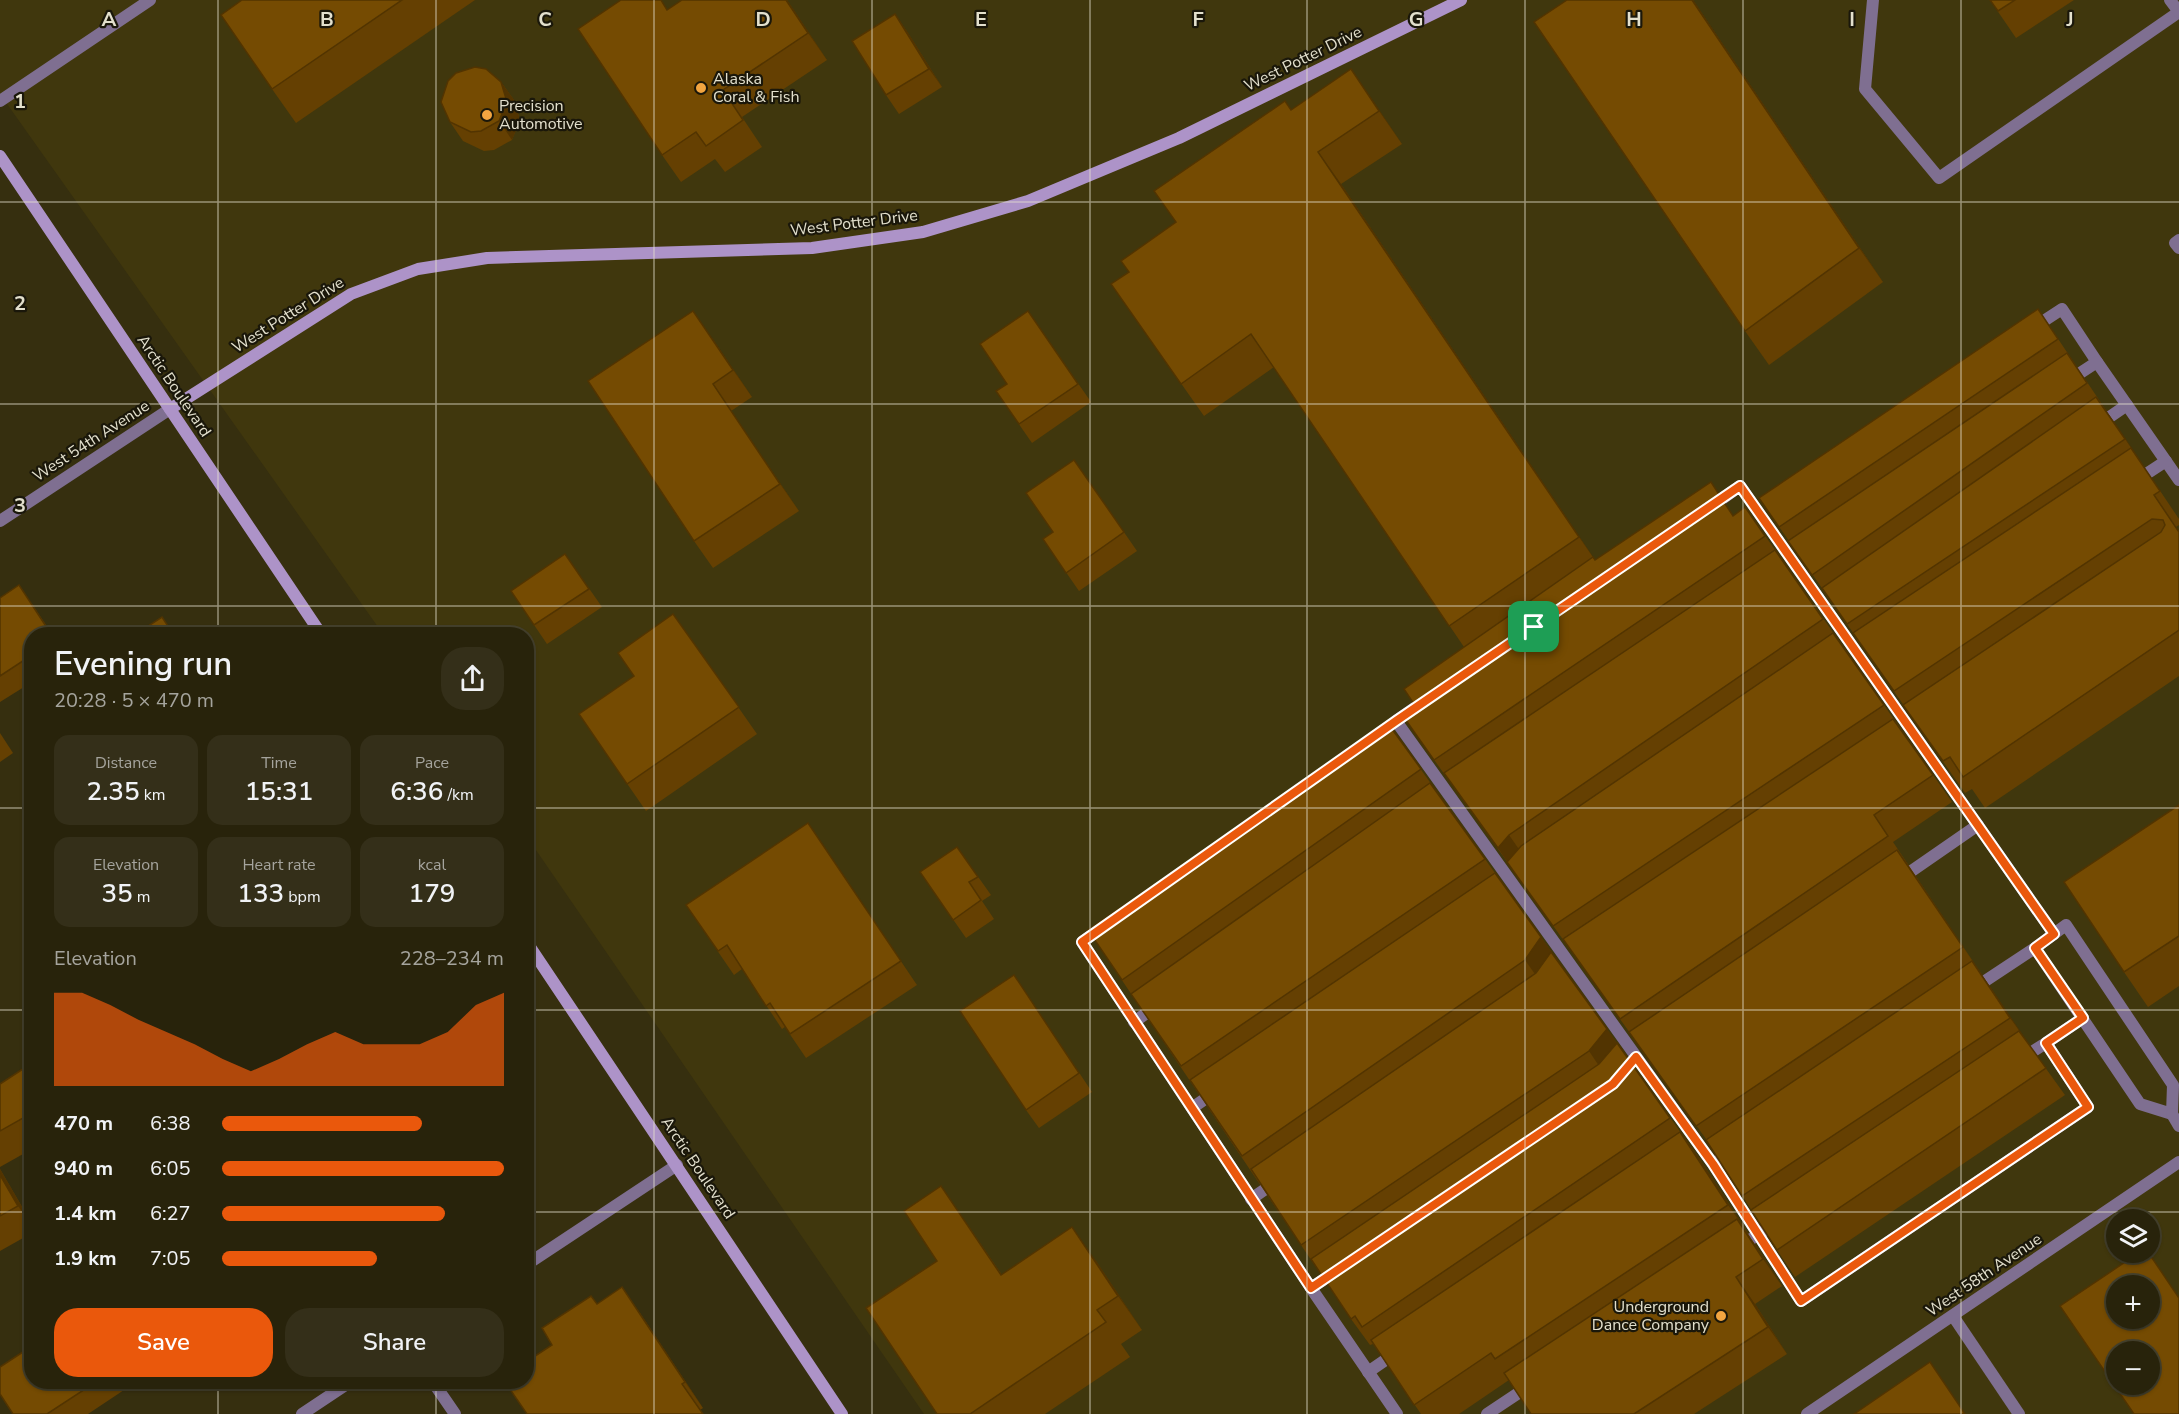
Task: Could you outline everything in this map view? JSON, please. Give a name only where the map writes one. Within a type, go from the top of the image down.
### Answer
[{"type":"main road","name":"West Potter Drive","points":[[170,409],[351,294],[418,269],[487,258],[812,248],[923,232],[1028,201],[1179,138],[1461,0]]},
{"type":"main road","name":"Arctic Boulevard","points":[[0,158],[316,627]]},
{"type":"main road","name":"Arctic Boulevard","points":[[534,953],[842,1414]]},
{"type":"street","points":[[0,101],[150,0]]},
{"type":"street","points":[[1873,0],[1865,89],[1939,178],[2179,12],[2170,0]]},
{"type":"street","points":[[2179,240],[2175,243],[2179,248]]},
{"type":"street","points":[[2023,335],[2062,309],[2179,480]]},
{"type":"street","points":[[2058,388],[2097,362]]},
{"type":"street","points":[[2090,431],[2127,405]]},
{"type":"street","name":"West 54th Avenue","points":[[0,521],[170,409]]},
{"type":"street","points":[[2127,487],[2166,460]]},
{"type":"street","points":[[1701,513],[1740,486],[1764,510],[1795,565],[1833,609],[1849,652],[1868,659],[1913,733],[2054,934]]},
{"type":"street","points":[[1426,701],[1391,724],[1451,798],[1571,965],[1637,1058],[1696,1150],[1713,1164],[1801,1301],[2088,1107],[2046,1043]]},
{"type":"street","points":[[1890,885],[1978,825]]},
{"type":"street","points":[[1110,922],[1082,942],[1397,1414]]},
{"type":"street","points":[[1966,994],[2066,925],[2173,1085],[2172,1114],[2179,1126]]},
{"type":"street","points":[[2035,948],[2140,1104],[2172,1114]]},
{"type":"street","points":[[1134,1022],[1173,995]]},
{"type":"street","points":[[2006,1069],[2083,1018]]},
{"type":"street","points":[[1191,1108],[1231,1081]]},
{"type":"street","points":[[1713,1164],[1742,1144]]},
{"type":"street","name":"West 58th Avenue","points":[[1807,1414],[2179,1162]]},
{"type":"street","points":[[534,1260],[677,1165]]},
{"type":"street","points":[[1251,1198],[1290,1172]]},
{"type":"street","points":[[1729,1254],[1788,1215]]},
{"type":"street","points":[[1311,1288],[1350,1262]]},
{"type":"street","points":[[1953,1316],[2019,1414]]},
{"type":"street","points":[[1368,1372],[1407,1346]]},
{"type":"street","points":[[1487,1414],[1536,1382]]},
{"type":"street","points":[[302,1414],[340,1389]]},
{"type":"street","points":[[438,1389],[455,1414]]},
{"type":"shaded area","points":[[0,0],[2179,0],[2179,1414],[924,1414],[534,847],[534,627],[378,627],[0,94]]},
{"type":"building","points":[[242,0],[402,0],[272,89],[221,15]]},
{"type":"building","name":"Alaska Coral & Fish","points":[[621,0],[661,0],[667,10],[682,0],[786,0],[808,33],[723,90],[743,120],[706,146],[696,132],[662,155],[578,29]]},
{"type":"building","points":[[1567,0],[1692,0],[1859,248],[1745,331],[1534,22]]},
{"type":"building","points":[[1990,0],[2015,0],[1998,11]]},
{"type":"building","points":[[895,14],[929,69],[886,95],[852,41]]},
{"type":"building","points":[[475,67],[486,69],[501,82],[507,102],[499,121],[481,131],[471,132],[450,122],[441,102],[448,81],[456,73]]},
{"type":"building","points":[[1351,69],[1379,111],[1318,152],[1579,537],[1449,626],[1251,334],[1181,384],[1111,284],[1129,272],[1121,261],[1176,222],[1154,191],[1285,101],[1291,110]]},
{"type":"building","points":[[2038,309],[2058,339],[1779,527],[1759,498]]},
{"type":"building","points":[[693,311],[733,370],[713,384],[780,484],[694,541],[588,381]]},
{"type":"building","points":[[1028,311],[1078,384],[1019,424],[996,391],[1007,384],[980,344]]},
{"type":"building","points":[[2067,353],[2087,383],[1812,575],[1788,541]]},
{"type":"building","points":[[2096,397],[2125,439],[1847,624],[1822,588]]},
{"type":"building","points":[[2131,448],[2160,491],[2154,495],[2179,532],[2179,630],[1963,777],[1950,757],[1943,761],[1903,705],[2161,532],[2165,525],[2163,520],[2152,519],[1894,691],[1853,633]]},
{"type":"building","points":[[1074,460],[1124,532],[1066,573],[1043,539],[1053,532],[1026,493]]},
{"type":"building","points":[[1711,482],[1733,516],[1745,507],[1765,536],[1434,760],[1403,716],[1416,707],[1404,689],[1593,557],[1595,560]]},
{"type":"building","points":[[1775,550],[1823,619],[1509,835],[1498,848],[1444,773]]},
{"type":"building","points":[[565,554],[589,589],[534,625],[511,591]]},
{"type":"building","points":[[19,585],[46,627],[24,627],[24,660],[0,676],[0,598]]},
{"type":"building","points":[[673,614],[739,707],[627,784],[579,714],[634,676],[618,653]]},
{"type":"building","points":[[162,617],[168,627],[147,627]]},
{"type":"building","points":[[1833,633],[1884,705],[1553,926],[1507,862],[1521,846]]},
{"type":"building","points":[[1893,719],[1933,775],[1874,815],[1888,836],[1620,1019],[1563,939]]},
{"type":"building","points":[[1389,725],[1421,769],[1122,980],[1088,930]]},
{"type":"building","points":[[1430,783],[1485,859],[1181,1066],[1131,994]]},
{"type":"building","points":[[2179,805],[2179,936],[2124,972],[2064,882]]},
{"type":"building","points":[[808,823],[901,961],[790,1034],[770,1003],[766,1006],[727,945],[718,951],[686,905]]},
{"type":"building","points":[[957,847],[978,877],[969,882],[981,900],[953,920],[920,872]]},
{"type":"building","points":[[1897,850],[1963,947],[1696,1126],[1629,1032]]},
{"type":"building","points":[[1495,873],[1541,937],[1525,960],[1242,1156],[1190,1080]]},
{"type":"building","points":[[1551,952],[1607,1029],[1589,1051],[1301,1245],[1251,1169],[1536,973]]},
{"type":"building","points":[[1972,961],[2010,1018],[1742,1196],[1706,1140]]},
{"type":"building","points":[[1014,975],[1079,1073],[1026,1110],[960,1011]]},
{"type":"building","points":[[2019,1031],[2046,1068],[1777,1250],[1751,1210]]},
{"type":"building","points":[[1617,1043],[1670,1118],[1362,1327],[1355,1316],[1351,1319],[1311,1259],[1599,1064]]},
{"type":"building","points":[[24,1068],[24,1118],[0,1131],[0,1084]]},
{"type":"building","points":[[1680,1132],[1728,1205],[1495,1359],[1491,1353],[1414,1405],[1371,1340]]},
{"type":"building","points":[[0,1175],[18,1206],[0,1216]]},
{"type":"building","points":[[941,1186],[1001,1275],[1072,1227],[1118,1296],[1097,1310],[1106,1322],[970,1414],[937,1414],[866,1308],[937,1261],[904,1211]]},
{"type":"building","points":[[1737,1219],[1763,1259],[1736,1277],[1768,1327],[1634,1414],[1531,1414],[1504,1373]]},
{"type":"building","points":[[2124,1263],[2155,1263],[2179,1298],[2179,1414],[2134,1414],[2121,1395],[2160,1395],[2160,1341],[2106,1341],[2106,1373],[2060,1306]]},
{"type":"building","points":[[622,1287],[685,1382],[682,1384],[703,1414],[527,1414],[510,1389],[534,1389],[534,1357],[552,1345],[542,1328],[591,1296],[597,1304]]},
{"type":"building","points":[[24,1351],[24,1389],[85,1389],[47,1414],[13,1414],[0,1394],[0,1367]]},
{"type":"building","points":[[1930,1362],[1965,1414],[1854,1414]]},
{"type":"place","name":"Alaska Coral & Fish","points":[[701,88]]},
{"type":"place","name":"Precision Automotive","points":[[487,115]]},
{"type":"place","name":"Underground Dance Company","points":[[1721,1316]]},
{"type":"route","points":[[1740,486],[2054,934],[2035,948],[2083,1018],[2046,1043],[2088,1107],[1801,1301],[1713,1164],[1636,1057],[1613,1084],[1311,1288],[1082,942],[1534,627],[1740,486]]}]
